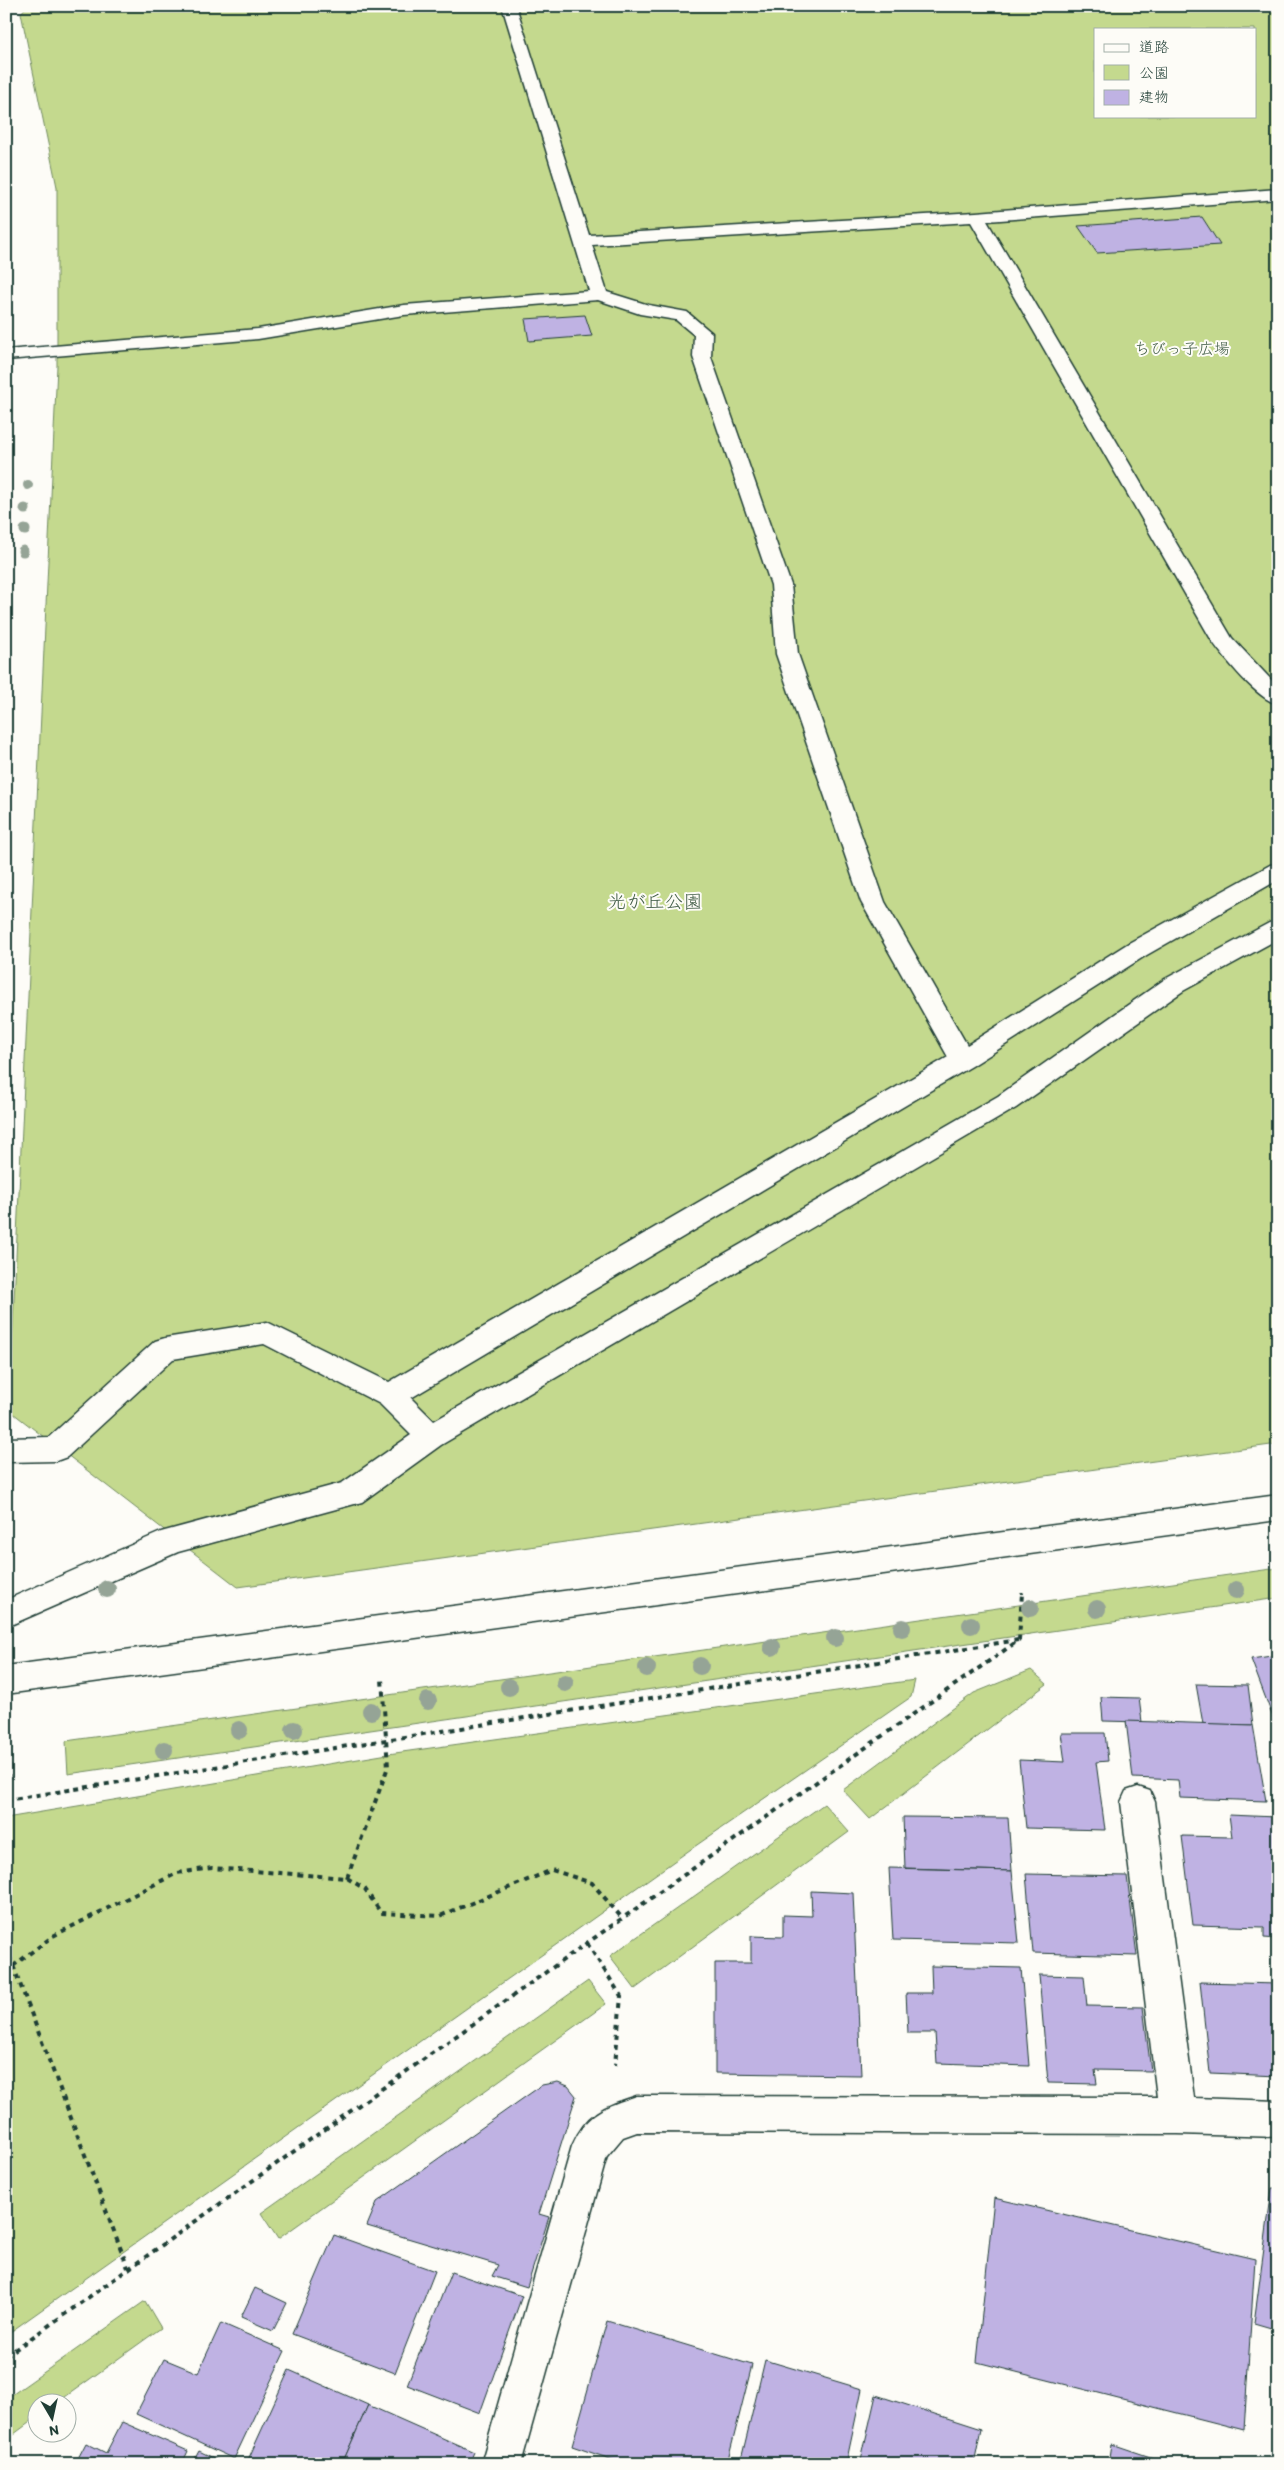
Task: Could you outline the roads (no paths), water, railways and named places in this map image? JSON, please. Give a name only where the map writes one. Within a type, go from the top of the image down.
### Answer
[{"type":"street","points":[[508,6],[599,295]]},
{"type":"street","points":[[581,241],[976,216],[1278,194]]},
{"type":"street","points":[[976,216],[1223,640],[1264,686],[1278,698]]},
{"type":"street","points":[[6,355],[258,334],[404,310],[599,295],[646,310],[681,316],[703,333],[702,357],[781,586],[787,654],[874,902],[963,1060]]},
{"type":"street","points":[[390,1396],[963,1060],[1136,950],[1278,870]]},
{"type":"street","points":[[6,1614],[172,1541],[350,1494],[431,1437],[1007,1102],[1174,985],[1278,928]]},
{"type":"street","points":[[6,1450],[56,1449],[166,1349],[268,1333],[390,1396],[431,1437]]},
{"type":"street","points":[[10,1679],[378,1631],[1278,1507]]},
{"type":"street","points":[[1138,1802],[1178,2116]]},
{"type":"street","points":[[503,2463],[601,2134],[637,2114],[1178,2116],[1278,2119]]},
{"type":"park label","name":"ちびっ子広場","points":[[1182,348]]},
{"type":"park label","name":"光が丘公園","points":[[655,901]]}]
